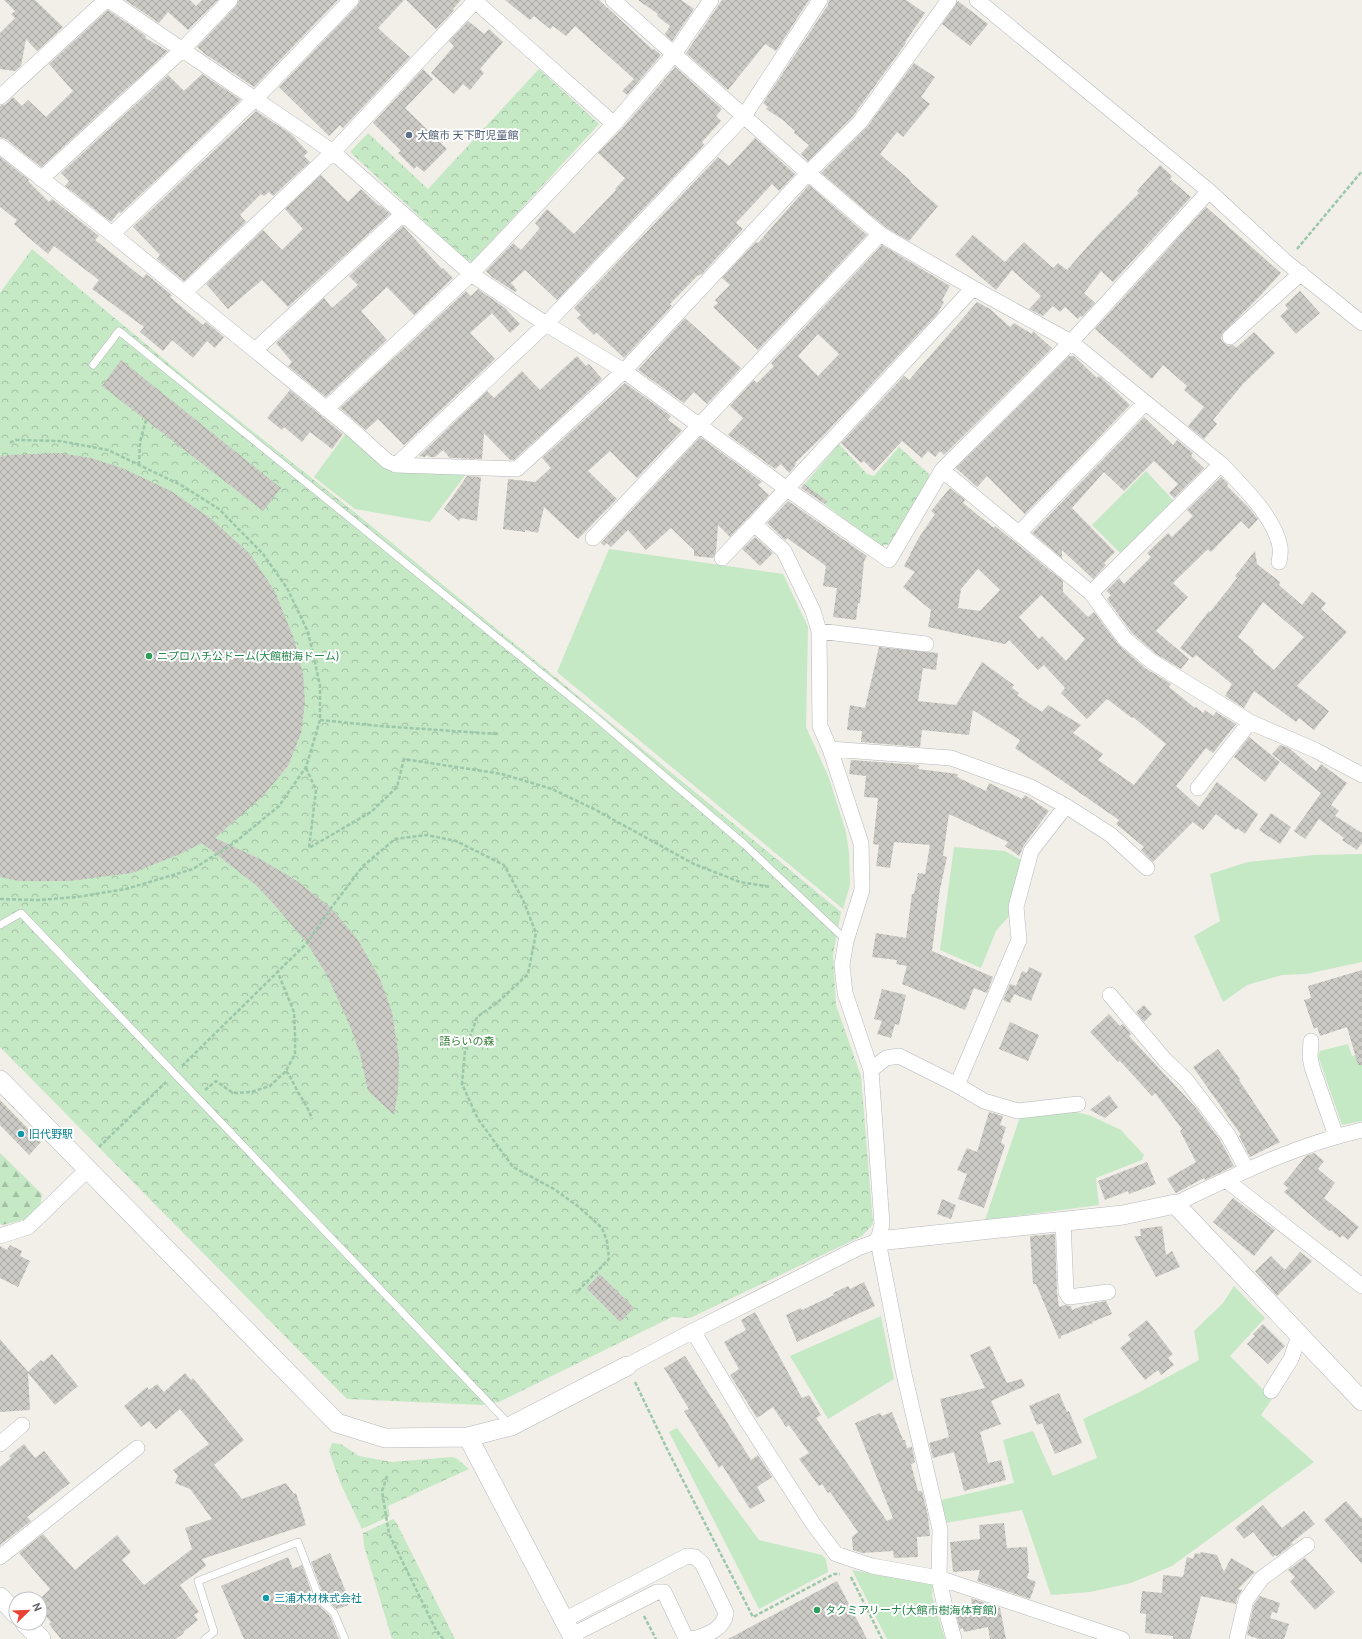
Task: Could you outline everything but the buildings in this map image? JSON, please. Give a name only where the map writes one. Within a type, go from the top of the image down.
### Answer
[{"type":"street","points":[[0,98],[108,0],[333,152],[471,274],[546,324],[624,371],[786,489],[889,560],[942,470],[1071,342],[1209,190]]},
{"type":"street","points":[[41,179],[182,50],[230,0]]},
{"type":"street","points":[[112,234],[255,99],[351,0]]},
{"type":"street","points":[[185,292],[333,152],[475,0],[614,124]]},
{"type":"street","points":[[613,0],[808,173],[880,234],[973,288],[1071,342],[1221,464],[1257,502],[1276,533],[1280,548],[1280,562]]},
{"type":"street","points":[[326,409],[471,274],[614,124],[674,54],[711,0]]},
{"type":"street","points":[[396,465],[546,324],[744,116],[820,0]]},
{"type":"street","points":[[0,146],[185,292],[387,461],[396,465],[517,469],[624,371],[808,173],[860,122],[949,0]]},
{"type":"street","points":[[977,0],[1209,190],[1286,262],[1362,323]]},
{"type":"street","points":[[255,350],[403,214]]},
{"type":"street","points":[[593,538],[880,234]]},
{"type":"street","points":[[1230,337],[1301,274]]},
{"type":"street","points":[[722,558],[973,288]]},
{"type":"street","points":[[1019,534],[1145,403]]},
{"type":"street","points":[[1091,593],[1221,464]]},
{"type":"street","points":[[942,470],[1091,593],[1125,639],[1151,662],[1250,722],[1315,750],[1362,774]]},
{"type":"street","points":[[754,524],[784,551],[813,611],[819,631],[820,726],[830,749],[862,843],[862,890],[846,941],[842,965],[845,993],[871,1070],[882,1224],[878,1241],[904,1374],[940,1529],[939,1578],[954,1639]]},
{"type":"street","points":[[819,631],[926,644]]},
{"type":"street","points":[[1198,788],[1250,722]]},
{"type":"street","points":[[830,749],[950,758],[1031,787],[1066,806],[1111,835],[1147,868]]},
{"type":"street","points":[[957,1085],[1019,940],[1016,907],[1031,851],[1066,806]]},
{"type":"street","points":[[1110,995],[1165,1060],[1186,1080],[1228,1135],[1247,1170]]},
{"type":"street","points":[[1311,1041],[1310,1057],[1312,1067],[1336,1136]]},
{"type":"street","points":[[871,1070],[886,1058],[899,1056],[957,1085],[984,1101],[1018,1111],[1078,1104]]},
{"type":"street","points":[[0,1080],[336,1423],[385,1438],[468,1437],[511,1426],[693,1331],[858,1248],[878,1241],[1123,1215],[1175,1204],[1296,1148],[1362,1130]]},
{"type":"street","points":[[0,1236],[28,1226],[87,1170]]},
{"type":"street","points":[[1226,1180],[1362,1286]]},
{"type":"street","points":[[1175,1204],[1362,1401]]},
{"type":"street","points":[[1063,1221],[1066,1292],[1069,1297],[1108,1292]]},
{"type":"street","points":[[693,1331],[747,1421],[814,1525],[836,1554],[872,1566],[939,1578],[1122,1639]]},
{"type":"street","points":[[1271,1391],[1291,1359],[1299,1336]]},
{"type":"street","points":[[0,1444],[22,1425]]},
{"type":"street","points":[[468,1437],[570,1631]]},
{"type":"street","points":[[0,1557],[137,1448]]},
{"type":"street","points":[[1237,1639],[1246,1600],[1262,1578],[1307,1545]]},
{"type":"street","points":[[687,1556],[695,1557],[702,1563],[726,1613],[725,1620],[719,1628],[692,1639],[685,1636],[664,1592],[657,1592],[570,1631],[687,1556]]},
{"type":"street","points":[[0,1597],[8,1606]]},
{"type":"street","points":[[33,1631],[41,1639]]},
{"type":"lane","points":[[93,365],[119,331],[594,716],[744,844],[846,941]]},
{"type":"lane","points":[[0,925],[21,913],[511,1426]]},
{"type":"lane","points":[[205,1639],[214,1632],[198,1581],[298,1542],[320,1600],[334,1613],[345,1639]]},
{"type":"path","points":[[1286,262],[1362,171]]},
{"type":"path","points":[[139,465],[140,442],[146,420]]},
{"type":"path","points":[[0,899],[38,900],[77,897],[126,889],[193,869],[234,843],[279,806],[306,767],[320,720],[320,686],[308,632],[287,588],[263,554],[219,509],[181,485],[108,450],[60,441],[16,440],[9,443]]},
{"type":"path","points":[[320,720],[380,726],[497,734]]},
{"type":"path","points":[[306,767],[316,790],[309,848],[371,812],[397,787],[404,759],[502,774],[552,789],[594,809],[694,864],[740,882],[795,892]]},
{"type":"path","points":[[99,1147],[307,944],[331,908],[363,866],[395,838],[427,835],[456,841],[504,865],[523,900],[536,934],[528,974],[497,1003],[477,1017],[465,1051],[462,1084],[478,1119],[513,1167],[554,1189],[579,1207],[602,1228],[607,1241],[609,1259],[576,1293]]},
{"type":"path","points":[[196,1097],[216,1081],[232,1093],[251,1092],[270,1086],[286,1071],[295,1054],[294,1012],[278,973]]},
{"type":"path","points":[[286,1071],[293,1079],[297,1090],[308,1107],[312,1119]]},
{"type":"path","points":[[627,1366],[668,1451],[753,1617],[834,1574],[841,1574]]},
{"type":"path","points":[[386,1476],[382,1491],[389,1534],[435,1628],[443,1639]]},
{"type":"path","points":[[849,1573],[882,1639]]},
{"type":"green space","points":[[539,69],[599,124],[472,262],[465,259],[350,152],[368,133],[428,189]]},
{"type":"green space","name":"語らいの森","points":[[32,249],[202,391],[353,511],[841,912],[833,955],[836,1005],[861,1076],[873,1224],[862,1236],[690,1318],[672,1317],[499,1402],[482,1405],[347,1399],[0,1047],[0,293]]},
{"type":"green space","points":[[346,433],[387,465],[467,473],[430,522],[355,509],[314,477]]},
{"type":"green space","points":[[839,444],[867,474],[874,476],[899,447],[930,475],[891,544],[880,546],[802,487]]},
{"type":"green space","points":[[1146,471],[1174,501],[1120,553],[1092,525]]},
{"type":"green space","points":[[609,549],[783,574],[808,627],[806,727],[829,778],[846,832],[849,853],[850,885],[843,909],[557,672]]},
{"type":"green space","points":[[954,847],[1005,851],[1021,860],[1011,903],[1011,914],[996,931],[981,968],[940,950]]},
{"type":"green space","points":[[1362,854],[1362,962],[1306,974],[1282,975],[1247,985],[1223,1002],[1194,936],[1220,921],[1210,874],[1248,862],[1314,855]]},
{"type":"green space","points":[[1348,1044],[1352,1056],[1362,1053],[1362,1121],[1342,1125],[1318,1056],[1320,1051]]},
{"type":"green space","points":[[1073,1111],[1091,1116],[1121,1130],[1144,1155],[1142,1160],[1096,1178],[1099,1205],[985,1220],[1020,1117]]},
{"type":"green space","points":[[0,1153],[42,1194],[40,1208],[24,1220],[2,1225],[0,1224]]},
{"type":"green space","points":[[1234,1286],[1265,1318],[1230,1356],[1272,1399],[1261,1415],[1314,1462],[1172,1566],[1131,1583],[1090,1592],[1051,1595],[1022,1510],[945,1523],[941,1500],[1014,1483],[1003,1440],[1033,1431],[1053,1476],[1097,1458],[1083,1419],[1138,1393],[1199,1360],[1194,1331],[1223,1303]]},
{"type":"green space","points":[[881,1316],[894,1379],[828,1419],[790,1356]]},
{"type":"green space","points":[[677,1428],[759,1540],[822,1555],[826,1559],[828,1572],[759,1609],[669,1432]]},
{"type":"green space","points":[[332,1443],[341,1444],[359,1456],[392,1462],[452,1457],[456,1458],[469,1469],[388,1506],[390,1516],[362,1529],[340,1482],[329,1451]]},
{"type":"green space","points":[[393,1519],[396,1522],[455,1639],[392,1639],[364,1546],[363,1533]]},
{"type":"green space","points":[[852,1570],[933,1584],[932,1596],[945,1639],[887,1639]]},
{"type":"place","name":"大館市 天下町児童館","points":[[409,135]]},
{"type":"place","name":"ニプロハチ公ドーム(大館樹海ドーム)","points":[[149,656]]},
{"type":"place","name":"旧代野駅","points":[[21,1134]]},
{"type":"place","name":"三浦木材株式会社","points":[[266,1598]]},
{"type":"place","name":"タクミアリーナ(大館市樹海体育館)","points":[[817,1610]]}]
